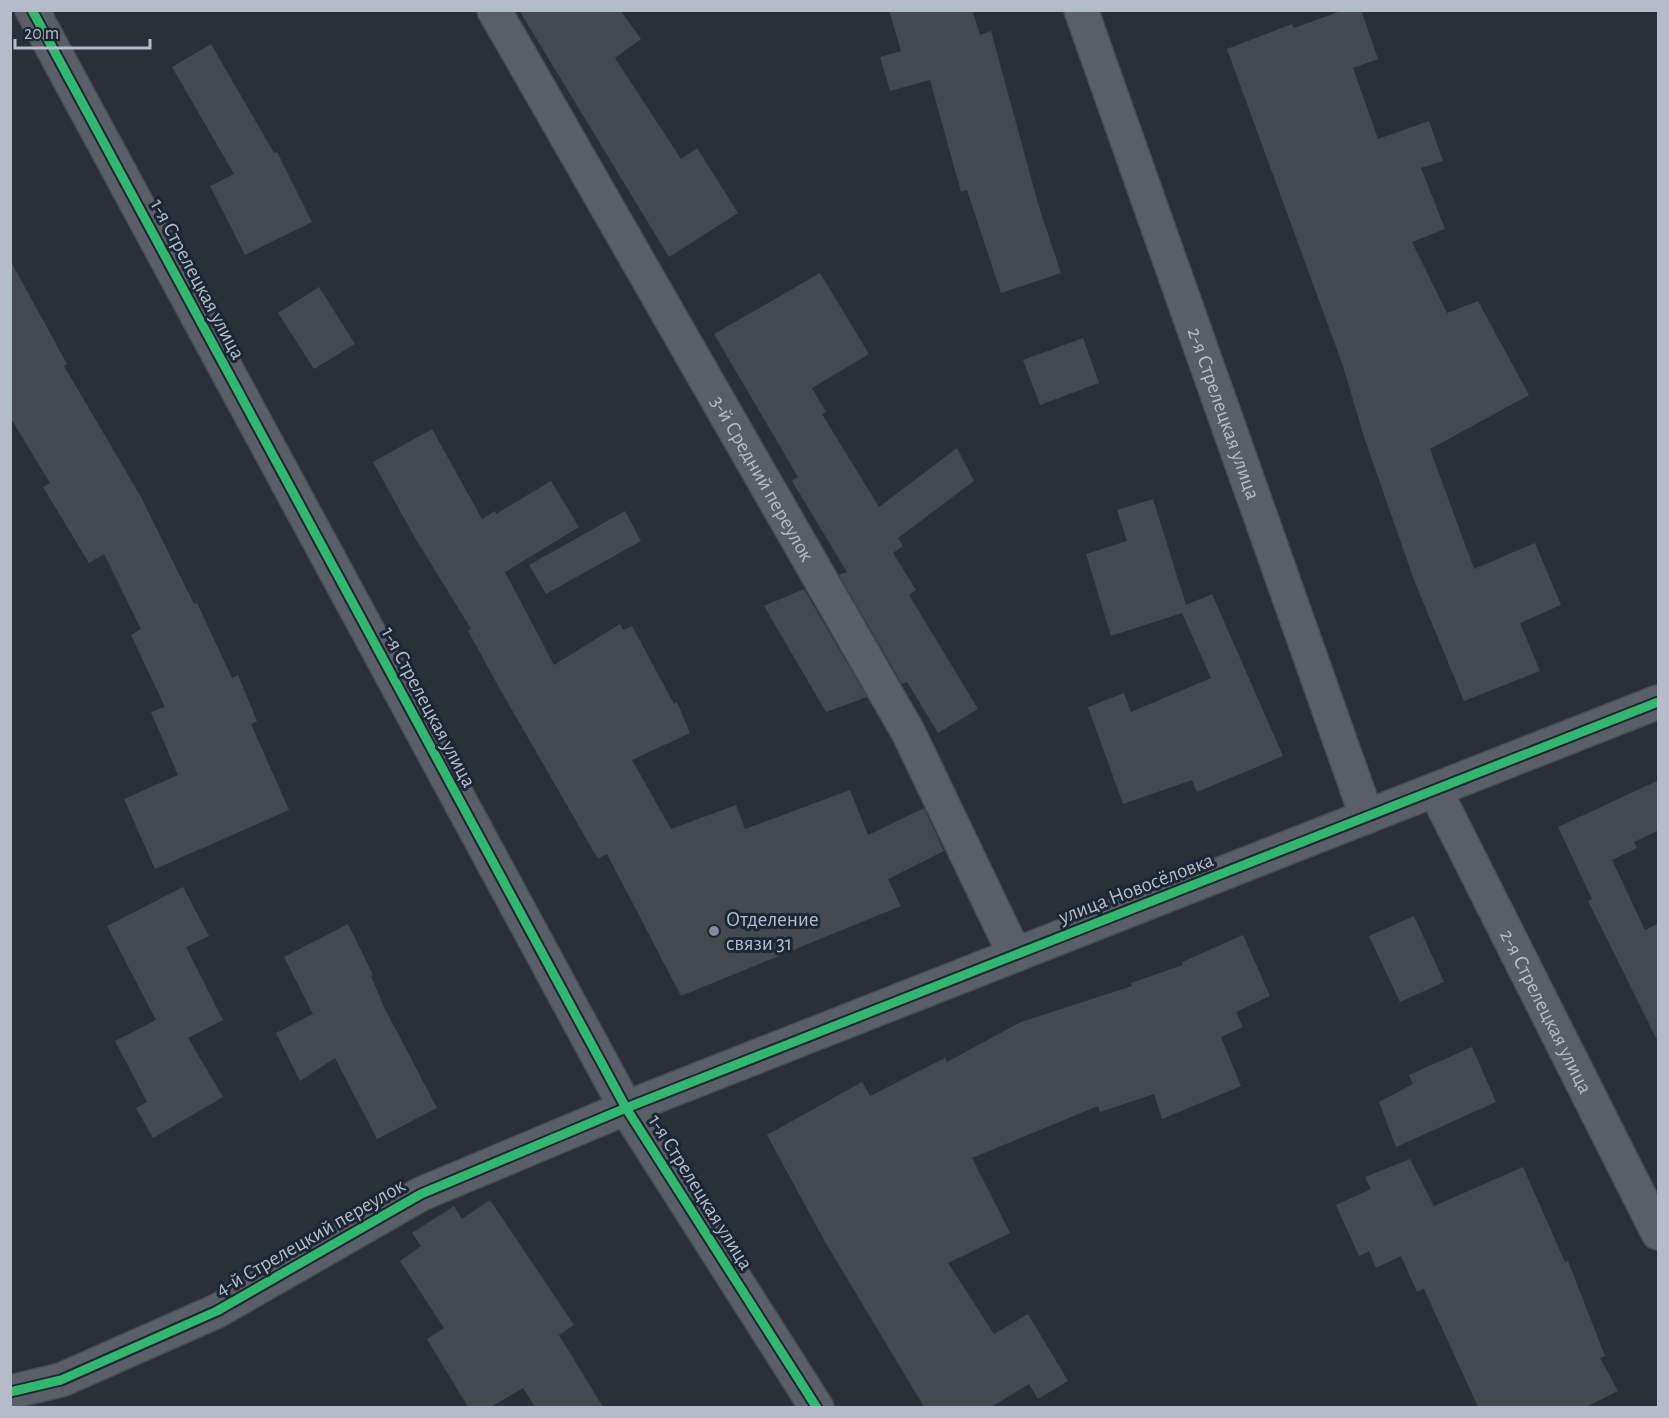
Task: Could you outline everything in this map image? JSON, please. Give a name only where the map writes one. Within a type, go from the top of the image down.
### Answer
[{"type":"street","name":"1-я Стрелецкая улица","points":[[32,10],[626,1108],[817,1407]]},
{"type":"street","name":"3-й Средний переулок","points":[[494,10],[908,732],[1014,955]]},
{"type":"street","name":"2-я Стрелецкая улица","points":[[1081,10],[1367,817]]},
{"type":"street","name":"улица Новосёловка","points":[[626,1108],[1659,702]]},
{"type":"street","name":"2-я Стрелецкая улица","points":[[1435,790],[1659,1233]]},
{"type":"street","name":"4-й Стрелецкий переулок","points":[[10,1392],[61,1380],[217,1311],[421,1194],[626,1108]]},
{"type":"building","points":[[519,10],[620,10],[641,39],[615,58],[681,159],[697,148],[738,213],[669,257]]},
{"type":"building","points":[[889,10],[972,10],[980,35],[991,31],[1039,207],[1061,273],[1001,293],[967,190],[961,192],[930,80],[890,91],[880,57],[901,51]]},
{"type":"building","points":[[1344,10],[1361,10],[1378,59],[1353,68],[1378,139],[1429,121],[1443,161],[1421,168],[1445,229],[1412,242],[1447,313],[1478,301],[1529,395],[1430,449],[1474,569],[1535,543],[1561,605],[1520,623],[1540,671],[1464,701],[1414,580],[1364,437],[1343,366],[1227,49],[1292,24],[1294,28]]},
{"type":"building","points":[[211,44],[274,153],[277,152],[312,222],[245,255],[210,186],[234,174],[172,67]]},
{"type":"building","points":[[10,260],[67,364],[64,366],[141,497],[194,604],[197,603],[232,678],[238,675],[257,721],[251,724],[289,810],[155,869],[124,799],[178,775],[151,712],[165,707],[131,635],[141,629],[104,554],[89,563],[43,487],[50,483],[10,417]]},
{"type":"building","points":[[820,273],[869,354],[812,388],[826,412],[822,414],[879,507],[957,448],[974,481],[898,538],[903,546],[893,553],[916,590],[909,595],[978,709],[938,733],[907,682],[902,684],[839,575],[847,572],[792,481],[798,477],[714,334]]},
{"type":"building","points":[[319,287],[355,344],[314,369],[278,313]]},
{"type":"building","points":[[1083,338],[1099,383],[1040,405],[1023,360]]},
{"type":"building","points":[[432,429],[482,519],[495,511],[496,514],[551,481],[579,527],[505,572],[554,665],[620,624],[623,630],[632,626],[674,704],[677,702],[690,733],[632,760],[671,829],[736,805],[745,829],[850,790],[868,835],[924,808],[944,851],[888,879],[901,906],[681,996],[607,854],[598,859],[501,691],[468,631],[471,629],[414,536],[373,462]]},
{"type":"building","points":[[1153,499],[1186,605],[1212,594],[1283,756],[1197,792],[1192,780],[1123,804],[1088,707],[1124,693],[1131,712],[1211,678],[1182,613],[1111,636],[1086,554],[1127,541],[1117,510]]},
{"type":"building","points":[[625,511],[641,541],[546,594],[529,565]]},
{"type":"building","points":[[804,589],[867,697],[826,712],[764,606]]},
{"type":"building","points":[[1659,780],[1659,830],[1634,842],[1637,848],[1612,860],[1645,930],[1659,923],[1659,1044],[1588,901],[1592,899],[1558,827]]},
{"type":"building","points":[[183,887],[209,936],[186,947],[223,1020],[188,1038],[223,1097],[153,1138],[136,1108],[147,1102],[115,1041],[156,1020],[107,926]]},
{"type":"building","points":[[1414,916],[1444,982],[1400,1002],[1369,936]]},
{"type":"building","points":[[348,924],[373,975],[371,976],[384,1007],[437,1108],[377,1139],[335,1058],[300,1081],[276,1033],[313,1014],[284,957]]},
{"type":"building","points":[[1243,935],[1270,996],[1236,1012],[1243,1027],[1221,1037],[1241,1086],[1162,1119],[1154,1094],[1100,1112],[1098,1106],[972,1158],[1010,1233],[948,1263],[994,1334],[1028,1314],[1068,1381],[1038,1399],[1029,1384],[991,1407],[924,1407],[824,1240],[767,1135],[862,1082],[870,1096],[945,1058],[947,1062],[1021,1022],[1132,986],[1131,983],[1183,965],[1182,962]]},
{"type":"building","points":[[1472,1047],[1496,1102],[1396,1147],[1379,1102],[1413,1084],[1409,1075]]},
{"type":"building","points":[[1410,1159],[1434,1206],[1523,1167],[1565,1262],[1568,1261],[1605,1356],[1600,1358],[1618,1391],[1586,1407],[1478,1407],[1424,1289],[1417,1292],[1401,1256],[1376,1268],[1369,1251],[1359,1256],[1336,1205],[1371,1189],[1365,1177]]},
{"type":"building","points":[[490,1200],[574,1325],[559,1335],[603,1407],[535,1407],[523,1388],[491,1407],[468,1407],[427,1339],[444,1328],[400,1261],[421,1246],[412,1233],[454,1206],[462,1219]]},
{"type":"cycle path","points":[[32,10],[626,1108],[817,1408]]},
{"type":"cycle path","points":[[10,1392],[61,1380],[217,1311],[421,1194],[626,1108],[1658,702]]},
{"type":"place","name":"Отделение связи 31","points":[[714,931]]}]
